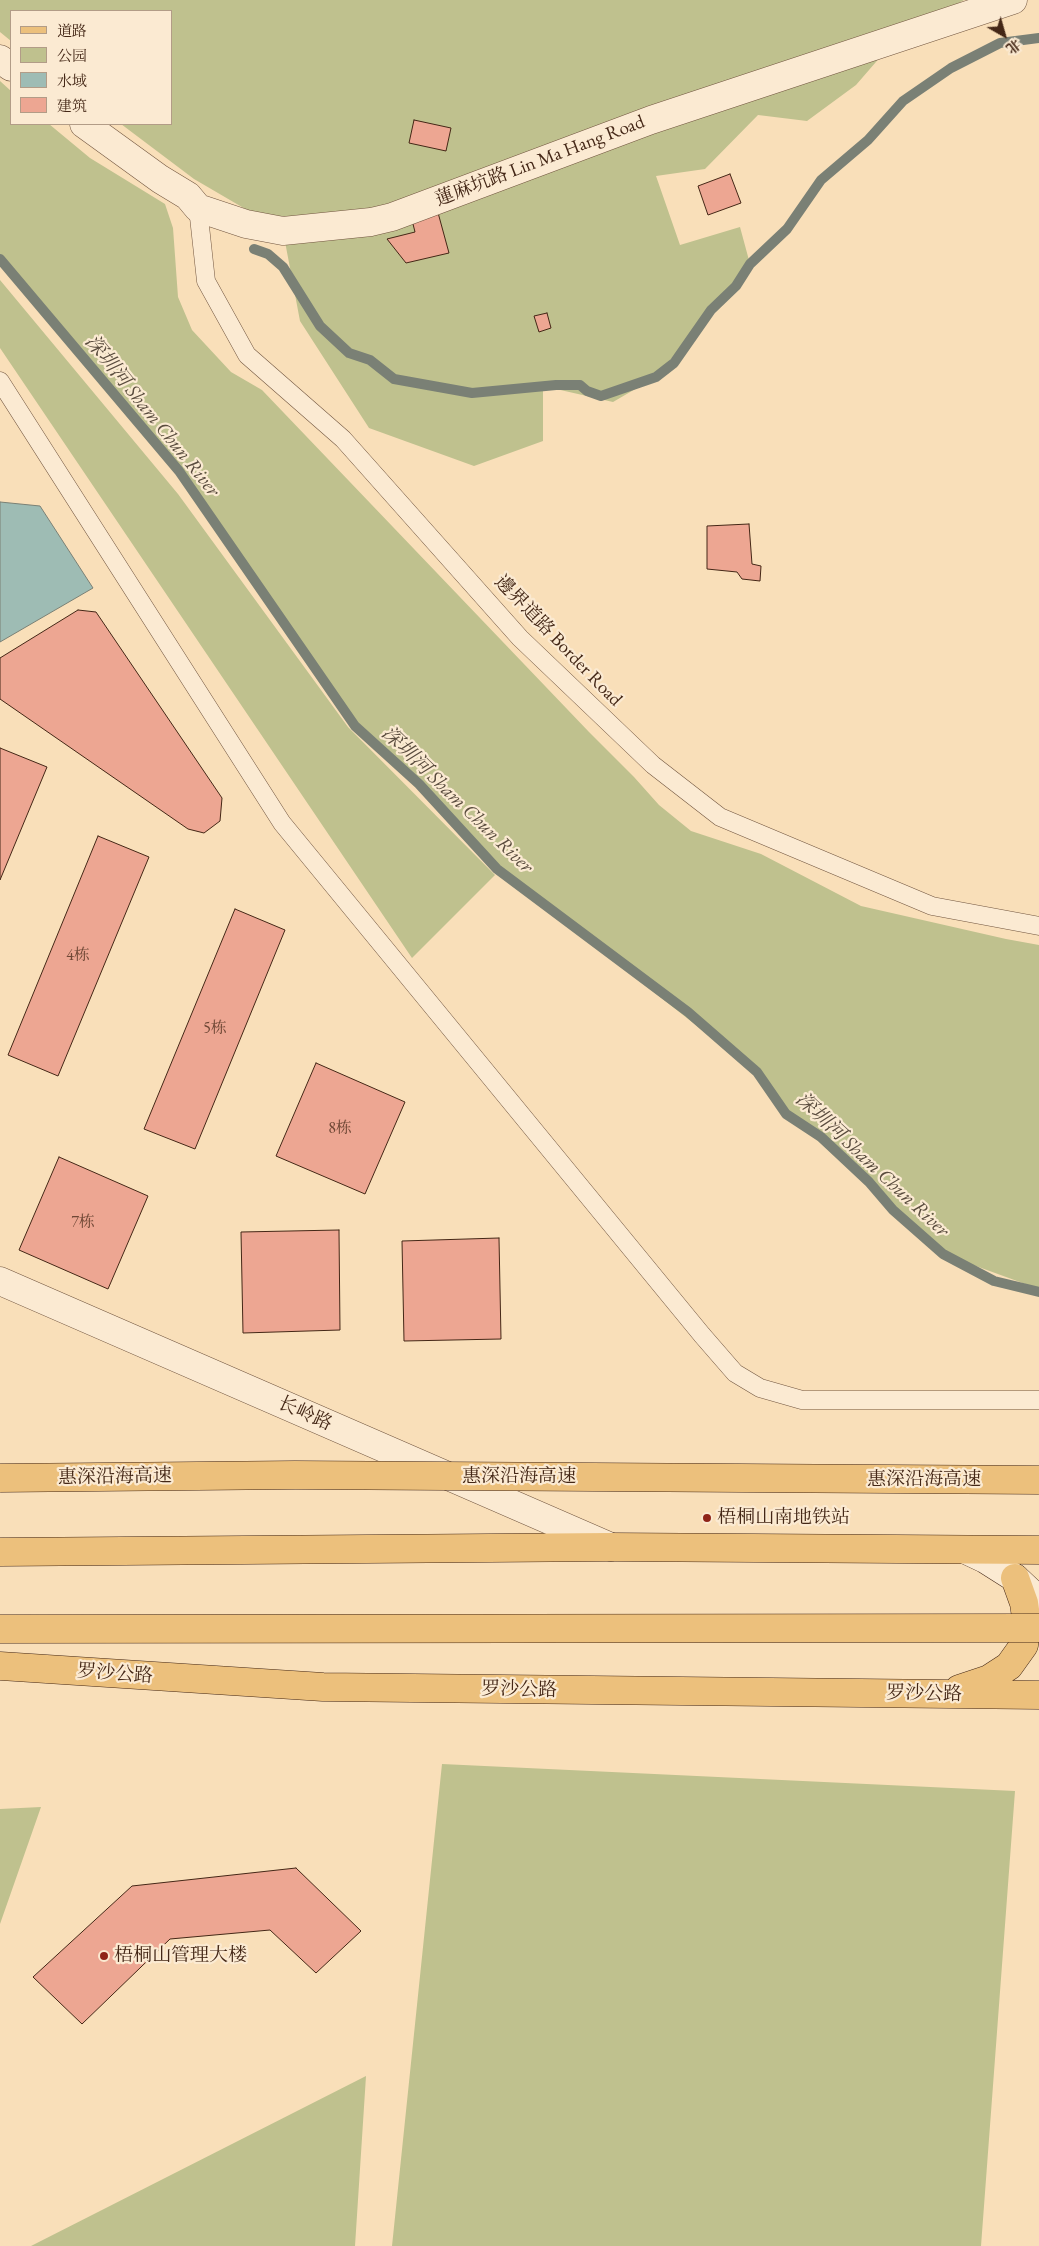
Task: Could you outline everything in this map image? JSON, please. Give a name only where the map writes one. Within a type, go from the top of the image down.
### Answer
[{"type":"main road","name":"惠深沿海高速","points":[[0,1478],[295,1475],[1039,1480]]},
{"type":"main road","points":[[0,1552],[611,1547],[1039,1550]]},
{"type":"main road","points":[[933,1694],[972,1685],[1010,1666],[1024,1645],[1027,1624],[1024,1603],[1015,1578]]},
{"type":"main road","points":[[0,1628],[1039,1628]]},
{"type":"main road","name":"罗沙公路","points":[[0,1666],[323,1688],[1039,1695]]},
{"type":"street","name":"蓮麻坑路 Lin Ma Hang Road","points":[[85,125],[188,196],[198,208],[246,224],[284,231],[370,222],[392,217],[651,120],[1013,0]]},
{"type":"street","points":[[0,59],[10,67]]},
{"type":"street","name":"长岭路","points":[[0,1281],[611,1547]]},
{"type":"street","points":[[966,1550],[993,1563],[1015,1578],[1032,1594],[1039,1605]]},
{"type":"lane","name":"邊界道路 Border Road","points":[[198,208],[206,281],[247,355],[343,439],[520,638],[653,766],[720,817],[924,903],[1039,926]]},
{"type":"lane","points":[[0,381],[282,823],[695,1327],[735,1373],[760,1388],[802,1400],[1039,1400]]},
{"type":"green space","points":[[0,0],[964,0],[895,40],[856,85],[807,121],[758,115],[705,169],[656,176],[680,245],[740,227],[750,264],[656,377],[613,402],[543,386],[543,441],[474,466],[369,428],[300,321],[283,231],[194,179],[122,125],[172,125],[172,10],[10,10],[10,40],[0,32]]},
{"type":"green space","points":[[0,81],[10,90],[10,125],[50,125],[90,158],[165,204],[173,228],[178,297],[192,330],[231,372],[262,390],[659,805],[691,831],[761,854],[861,906],[1039,945],[1039,1289],[943,1254],[784,1110],[748,1066],[497,869],[437,803],[365,736],[187,482],[0,260]]},
{"type":"green space","points":[[0,280],[178,494],[348,727],[495,875],[412,958],[0,348]]},
{"type":"green space","points":[[442,1764],[1015,1791],[981,2246],[392,2246]]},
{"type":"green space","points":[[41,1807],[0,1924],[0,1809]]},
{"type":"green space","points":[[366,2076],[355,2246],[31,2246]]},
{"type":"water","points":[[0,502],[40,506],[93,588],[0,642]]},
{"type":"building","points":[[414,120],[451,128],[446,151],[409,143]]},
{"type":"building","points":[[730,174],[741,203],[708,215],[698,186]]},
{"type":"building","points":[[437,209],[449,253],[406,263],[387,239],[415,232],[411,216]]},
{"type":"building","points":[[547,313],[551,328],[539,332],[534,316]]},
{"type":"building","points":[[749,524],[752,564],[761,566],[760,581],[742,579],[737,572],[707,569],[707,526]]},
{"type":"building","points":[[78,610],[96,612],[222,798],[220,821],[204,833],[188,829],[0,699],[0,658]]},
{"type":"building","points":[[0,748],[47,767],[0,880]]},
{"type":"building","points":[[98,836],[149,857],[58,1076],[8,1055]]},
{"type":"building","points":[[235,909],[285,930],[195,1149],[144,1129]]},
{"type":"building","points":[[316,1063],[405,1102],[365,1194],[276,1156]]},
{"type":"building","points":[[59,1157],[148,1196],[108,1289],[19,1250]]},
{"type":"building","points":[[339,1230],[340,1330],[243,1333],[241,1232]]},
{"type":"building","points":[[499,1238],[501,1339],[404,1341],[402,1241]]},
{"type":"building","name":"梧桐山管理大楼","points":[[296,1868],[361,1931],[316,1973],[270,1930],[170,1939],[82,2024],[33,1977],[132,1886]]},
{"type":"waterway","points":[[254,249],[268,254],[283,267],[320,326],[349,353],[370,360],[394,379],[472,393],[556,385],[580,385],[587,391],[601,396],[656,377],[674,363],[711,310],[736,286],[750,264],[787,229],[821,180],[868,140],[903,101],[951,68],[1000,43],[1039,38]]},
{"type":"waterway","name":"深圳河 Sham Chun River","points":[[0,259],[179,471],[355,726],[419,784],[497,869],[688,1012],[757,1072],[786,1114],[821,1137],[869,1182],[893,1210],[943,1254],[994,1281],[1039,1292]]},
{"type":"place","name":"梧桐山南地铁站","points":[[707,1518]]},
{"type":"place","name":"梧桐山管理大楼","points":[[104,1956]]}]
